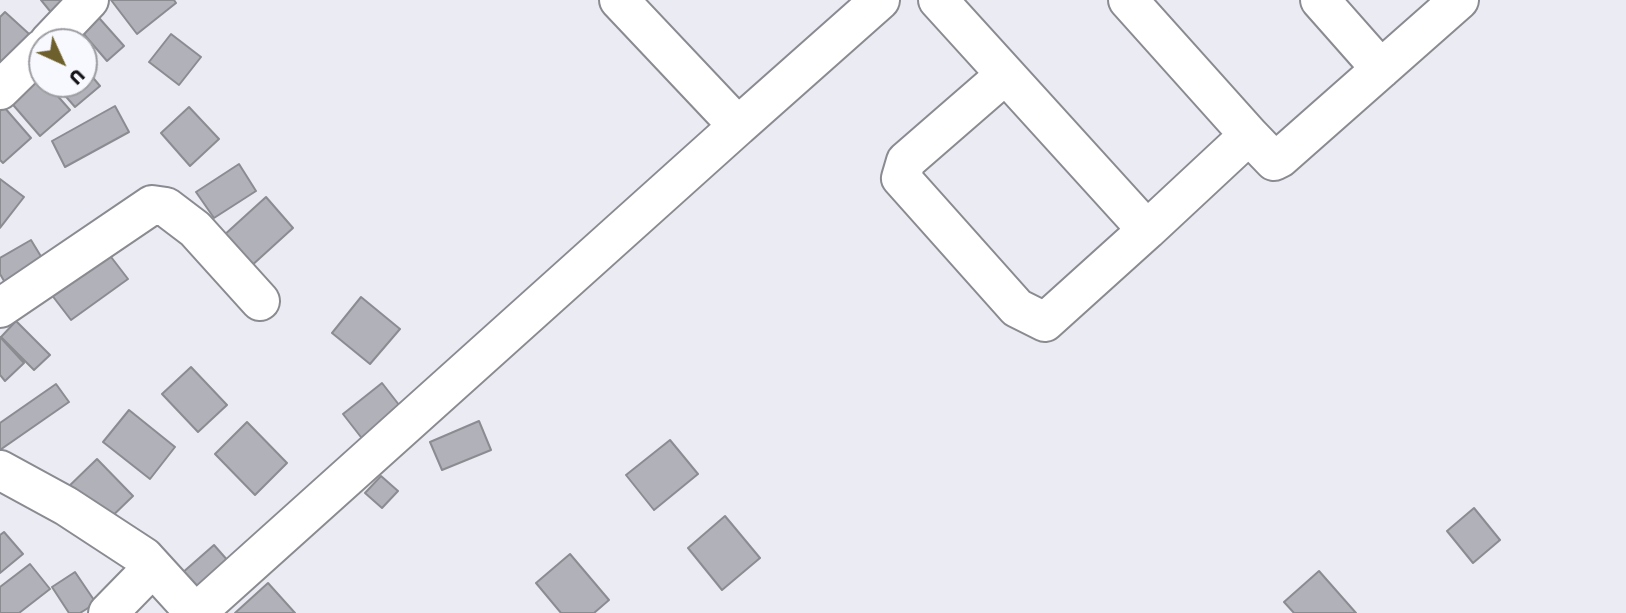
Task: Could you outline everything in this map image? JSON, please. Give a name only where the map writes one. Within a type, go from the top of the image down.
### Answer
[{"type":"street","points":[[62,28],[89,0]]},
{"type":"street","points":[[619,0],[738,126]]},
{"type":"street","points":[[0,470],[66,506],[144,557],[195,613],[880,0]]},
{"type":"street","points":[[938,0],[1147,230]]},
{"type":"street","points":[[1128,0],[1273,161],[1280,158],[1459,0]]},
{"type":"street","points":[[1320,0],[1381,69]]},
{"type":"street","points":[[0,90],[28,63]]},
{"type":"street","points":[[1005,75],[906,161],[901,178],[1017,308],[1045,322],[1249,135]]},
{"type":"street","points":[[0,308],[152,205],[166,207],[195,229],[260,301]]},
{"type":"street","points":[[108,613],[153,567]]},
{"type":"building","points":[[41,0],[73,0],[54,16]]},
{"type":"building","points":[[111,0],[174,0],[176,3],[137,34]]},
{"type":"building","points":[[92,10],[124,46],[107,61],[98,51],[98,28],[79,28],[76,25]]},
{"type":"building","points":[[5,12],[28,33],[28,55],[0,84],[0,17]]},
{"type":"building","points":[[171,34],[201,57],[179,85],[149,62]]},
{"type":"building","points":[[28,80],[28,98],[59,98],[70,110],[40,136],[8,99]]},
{"type":"building","points":[[67,98],[86,98],[75,107]]},
{"type":"building","points":[[115,106],[129,132],[65,167],[52,141]]},
{"type":"building","points":[[4,107],[31,138],[3,163],[0,160],[0,111]]},
{"type":"building","points":[[189,107],[219,139],[190,166],[161,133]]},
{"type":"building","points":[[239,164],[256,191],[214,218],[196,192]]},
{"type":"building","points":[[0,179],[24,197],[0,228]]},
{"type":"building","points":[[266,197],[293,228],[249,268],[222,237]]},
{"type":"building","points":[[31,240],[45,263],[7,286],[0,274],[0,258]]},
{"type":"building","points":[[108,253],[128,279],[71,320],[51,294]]},
{"type":"building","points":[[361,297],[400,329],[370,364],[332,333]]},
{"type":"building","points":[[16,321],[50,355],[34,370],[1,337]]},
{"type":"building","points":[[0,337],[24,363],[5,381],[0,375]]},
{"type":"building","points":[[191,367],[227,405],[198,432],[162,394]]},
{"type":"building","points":[[382,383],[410,419],[371,450],[343,414]]},
{"type":"building","points":[[56,384],[69,402],[0,450],[0,423]]},
{"type":"building","points":[[129,410],[175,447],[150,479],[103,442]]},
{"type":"building","points":[[479,421],[491,450],[442,470],[430,442]]},
{"type":"building","points":[[247,422],[287,463],[255,495],[215,454]]},
{"type":"building","points":[[670,440],[698,474],[654,510],[626,475]]},
{"type":"building","points":[[97,459],[133,496],[100,528],[64,491]]},
{"type":"building","points":[[381,476],[398,491],[382,508],[365,493]]},
{"type":"building","points":[[1474,508],[1500,540],[1473,563],[1447,531]]},
{"type":"building","points":[[725,516],[760,558],[722,590],[688,548]]},
{"type":"building","points":[[4,532],[23,554],[0,573],[0,535]]},
{"type":"building","points":[[214,545],[229,562],[188,599],[173,581]]},
{"type":"building","points":[[570,554],[609,600],[594,613],[561,613],[536,583]]},
{"type":"building","points":[[30,564],[50,589],[19,613],[0,613],[0,587]]},
{"type":"building","points":[[1319,571],[1356,613],[1294,613],[1284,602]]},
{"type":"building","points":[[75,572],[96,603],[80,613],[69,613],[52,587]]},
{"type":"building","points":[[268,583],[295,613],[235,613]]}]
